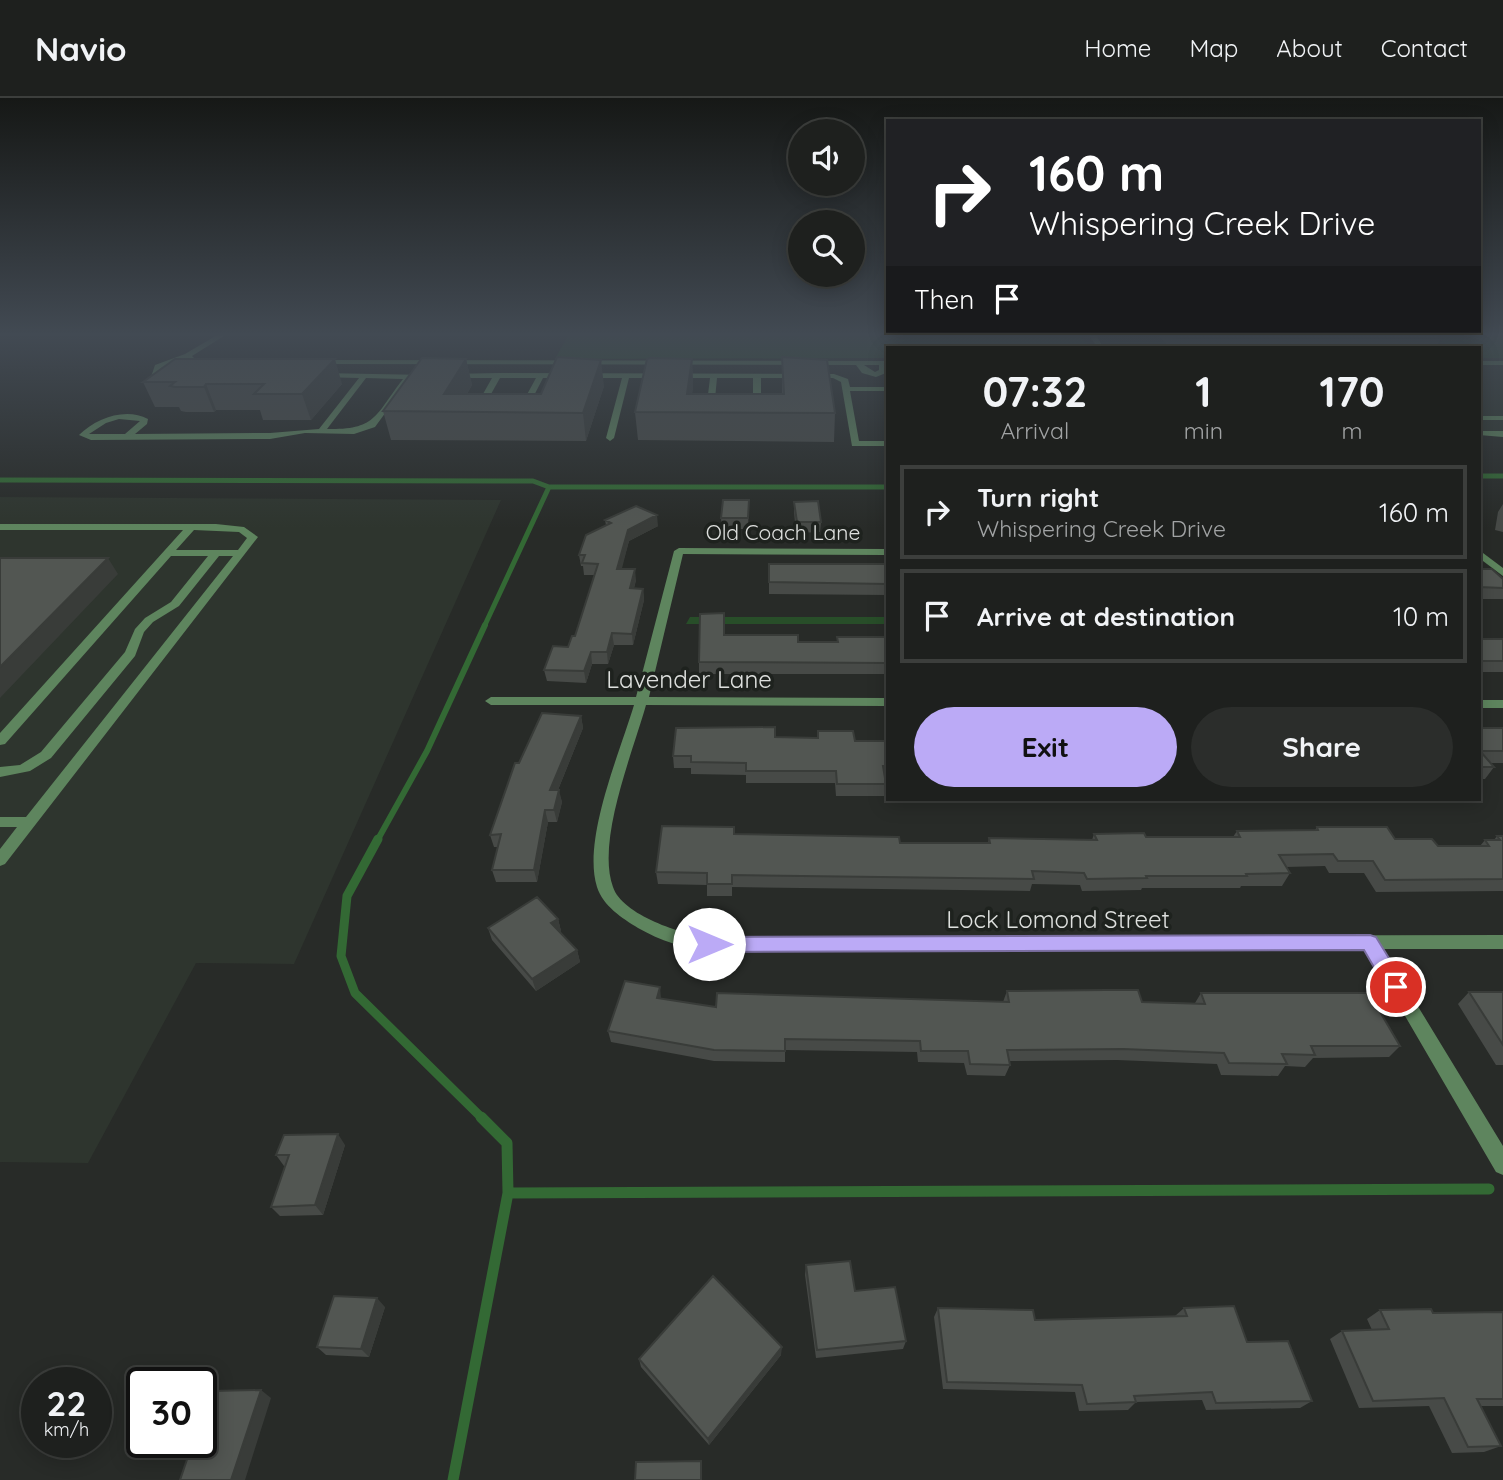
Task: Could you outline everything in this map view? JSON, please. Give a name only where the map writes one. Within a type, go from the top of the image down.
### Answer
[{"type":"street","points":[[320,433],[346,398]]},
{"type":"street","points":[[128,436],[144,419],[136,416],[102,421],[83,435],[91,437],[270,436],[305,431],[320,433],[367,429],[391,398]]},
{"type":"street","points":[[485,398],[478,411],[489,411]]},
{"type":"street","points":[[511,411],[522,411],[529,398]]},
{"type":"street","points":[[610,438],[620,398]]},
{"type":"street","points":[[711,398],[710,411],[722,411]]},
{"type":"street","points":[[746,412],[758,412],[758,398]]},
{"type":"street","points":[[847,398],[855,444],[886,444]]},
{"type":"street","points":[[1481,418],[1503,418]]},
{"type":"street","points":[[1481,433],[1503,433]]},
{"type":"street","points":[[0,527],[242,529],[253,537],[0,860]]},
{"type":"street","points":[[0,741],[191,527]]},
{"type":"street","name":"Old Coach Lane","points":[[641,702],[679,551],[886,552]]},
{"type":"street","points":[[168,553],[241,553]]},
{"type":"street","points":[[0,772],[15,772],[31,767],[46,755],[131,653],[139,631],[149,620],[174,604],[216,553]]},
{"type":"street","points":[[1481,554],[1503,573]]},
{"type":"street","name":"Lavender Lane","points":[[491,701],[886,702]]},
{"type":"street","name":"Lock Lomond Street","points":[[641,702],[603,834],[602,866],[605,890],[622,908],[646,925],[678,940],[709,944],[1503,942]]},
{"type":"street","points":[[1481,704],[1503,704]]},
{"type":"street","points":[[0,822],[30,822]]},
{"type":"street","points":[[1370,942],[1503,1165]]},
{"type":"shaded area","points":[[1481,398],[1503,398],[1503,431],[1481,431]]},
{"type":"shaded area","points":[[0,497],[501,500],[294,964],[196,963],[88,1163],[0,1162]]},
{"type":"green space","points":[[690,617],[886,617],[886,624],[686,624]]},
{"type":"building","points":[[392,398],[588,398],[583,413],[383,411]]},
{"type":"building","points":[[638,398],[833,398],[835,413],[635,412]]},
{"type":"building","points":[[723,500],[749,500],[748,518],[721,518]]},
{"type":"building","points":[[818,501],[821,522],[797,522],[794,502]]},
{"type":"building","points":[[636,506],[657,515],[628,530],[617,569],[635,569],[630,588],[643,589],[632,634],[612,633],[607,652],[591,652],[584,671],[544,670],[553,646],[568,647],[572,636],[575,636],[598,564],[582,563],[585,555],[579,555],[586,535],[611,523],[605,520]]},
{"type":"building","points":[[0,558],[108,558],[0,667]]},
{"type":"building","points":[[769,564],[886,564],[886,584],[769,582]]},
{"type":"building","points":[[1481,569],[1492,569],[1503,579],[1503,588],[1481,587]]},
{"type":"building","points":[[724,613],[724,635],[798,635],[798,642],[838,642],[837,637],[886,637],[886,663],[699,662],[700,614]]},
{"type":"building","points":[[1481,639],[1503,639],[1503,661],[1481,661]]},
{"type":"building","points":[[542,713],[581,716],[550,790],[559,790],[554,810],[545,810],[534,870],[492,870],[501,834],[490,835],[515,763],[519,763]]},
{"type":"building","points":[[775,727],[775,737],[818,738],[818,731],[853,731],[855,741],[886,741],[886,766],[883,766],[886,784],[837,784],[836,771],[746,771],[746,763],[691,762],[691,756],[673,756],[676,728]]},
{"type":"building","points":[[1481,728],[1503,728],[1503,751],[1481,751]]},
{"type":"building","points":[[1481,752],[1494,767],[1481,767]]},
{"type":"building","points":[[662,826],[734,827],[734,834],[899,837],[900,843],[990,843],[989,838],[1097,840],[1094,834],[1144,833],[1146,837],[1240,837],[1237,831],[1387,827],[1395,839],[1432,839],[1438,846],[1489,846],[1485,840],[1500,840],[1497,836],[1503,836],[1503,879],[1385,880],[1373,861],[1338,861],[1333,854],[1279,855],[1290,873],[1246,874],[1247,876],[1087,879],[1084,873],[1032,871],[1034,879],[732,875],[732,884],[707,884],[707,873],[656,872]]},
{"type":"building","points":[[537,897],[558,919],[551,923],[577,950],[532,979],[488,928]]},
{"type":"building","points":[[625,981],[660,987],[657,998],[716,1007],[717,993],[1009,1002],[1007,991],[1138,990],[1142,1002],[1205,1004],[1201,993],[1369,993],[1400,1046],[1311,1046],[1315,1055],[1282,1054],[1287,1064],[1229,1063],[1224,1053],[1123,1049],[1007,1050],[1010,1065],[970,1064],[968,1051],[921,1051],[920,1041],[785,1039],[785,1051],[714,1050],[608,1031]]},
{"type":"building","points":[[1469,992],[1503,992],[1503,1045]]},
{"type":"building","points":[[338,1134],[315,1205],[271,1207],[289,1155],[276,1155],[284,1135]]},
{"type":"building","points":[[850,1261],[855,1291],[895,1287],[906,1341],[817,1350],[806,1265]]},
{"type":"building","points":[[713,1276],[782,1347],[708,1439],[639,1359]]},
{"type":"building","points":[[334,1296],[377,1298],[361,1349],[317,1347]]},
{"type":"building","points":[[1234,1306],[1247,1342],[1288,1341],[1312,1401],[1216,1403],[1212,1392],[1134,1396],[1136,1402],[1087,1404],[1082,1385],[947,1382],[938,1308],[1033,1310],[1035,1320],[1187,1316],[1184,1308]]},
{"type":"building","points":[[1431,1309],[1433,1313],[1503,1312],[1503,1399],[1477,1399],[1501,1446],[1468,1447],[1444,1398],[1373,1401],[1342,1331],[1389,1329],[1380,1310]]},
{"type":"building","points":[[261,1390],[231,1480],[180,1480],[188,1458],[217,1458],[217,1391]]},
{"type":"building","points":[[701,1461],[701,1480],[635,1480],[636,1462]]},
{"type":"waterway","points":[[1481,476],[1503,476]]},
{"type":"waterway","points":[[0,480],[533,481],[549,487]]},
{"type":"waterway","points":[[484,627],[549,487]]},
{"type":"waterway","points":[[549,487],[886,487]]},
{"type":"waterway","points":[[377,841],[427,751],[485,625]]},
{"type":"waterway","points":[[378,839],[347,896],[341,956],[355,993],[483,1119]]},
{"type":"waterway","points":[[483,1119],[507,1143],[508,1193]]},
{"type":"waterway","points":[[508,1193],[1489,1189]]},
{"type":"waterway","points":[[453,1480],[508,1193]]},
{"type":"route","points":[[709,944],[1370,942],[1396,987]]}]
